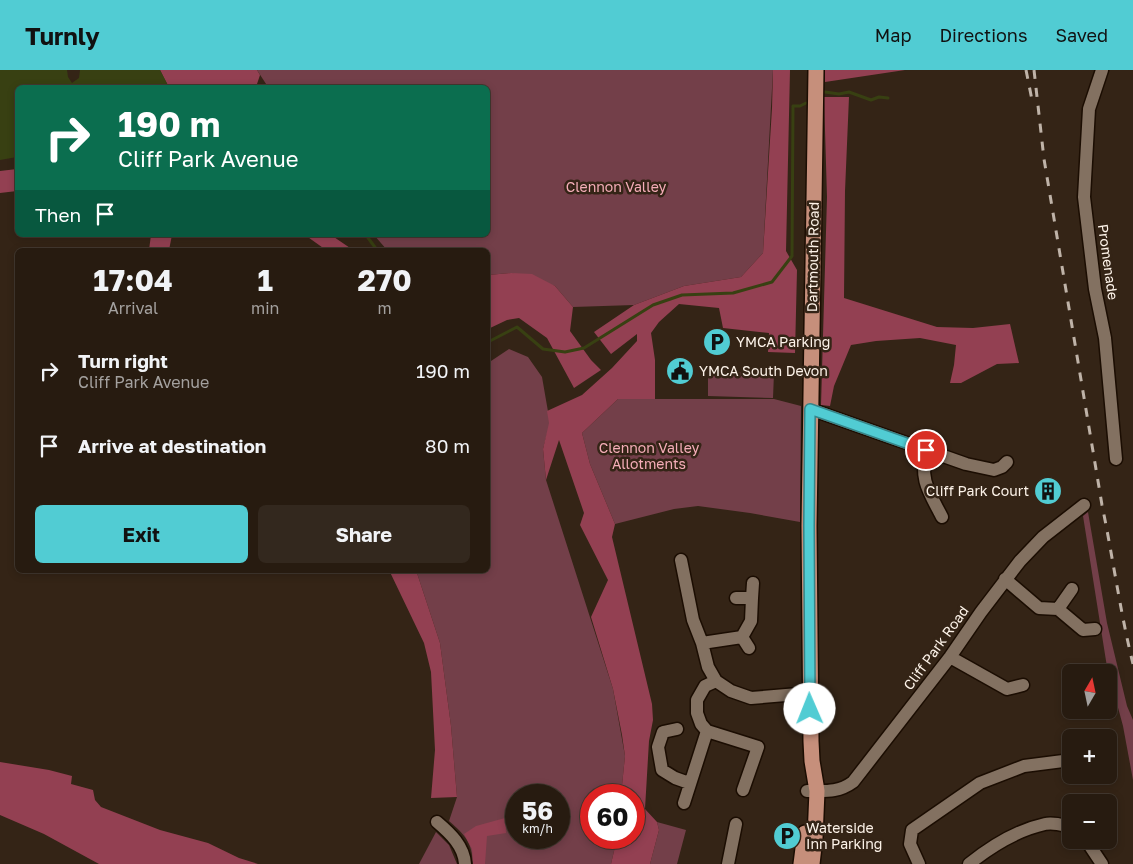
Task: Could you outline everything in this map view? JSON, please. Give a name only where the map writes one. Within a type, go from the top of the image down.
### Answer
[{"type":"main road","name":"Dartmouth Road","points":[[812,864],[815,838],[810,693],[810,409],[816,70]]},
{"type":"main road","name":"Dartmouth Road","points":[[801,864],[812,791]]},
{"type":"street","name":"Promenade","points":[[1102,70],[1089,109],[1084,198],[1095,289],[1105,338],[1116,458]]},
{"type":"street","points":[[810,409],[966,464],[994,470],[1002,467],[1007,462]]},
{"type":"street","points":[[926,450],[923,468],[924,481],[942,516]]},
{"type":"street","name":"Cliff Park Road","points":[[812,791],[829,792],[840,790],[853,782],[950,657],[1020,561],[1043,538],[1084,505]]},
{"type":"street","points":[[680,560],[693,620],[702,643],[708,667],[716,681],[731,692],[751,698],[810,693]]},
{"type":"street","points":[[1005,580],[1039,608],[1058,609],[1083,630],[1095,629]]},
{"type":"street","points":[[742,637],[751,621],[753,583]]},
{"type":"street","points":[[1058,609],[1072,589]]},
{"type":"street","points":[[736,598],[752,598]]},
{"type":"street","points":[[702,643],[742,637]]},
{"type":"street","points":[[742,637],[749,648]]},
{"type":"street","points":[[950,657],[1007,689],[1023,685]]},
{"type":"street","points":[[716,681],[705,686],[697,700],[697,713],[701,724],[707,732],[758,746],[743,790]]},
{"type":"street","points":[[677,729],[663,732],[658,747],[662,770],[675,778],[689,783]]},
{"type":"street","points":[[684,803],[707,732]]},
{"type":"street","points":[[918,864],[910,844],[912,830],[980,783],[1024,766],[1062,761]]},
{"type":"street","points":[[437,822],[452,836],[465,858],[465,864]]},
{"type":"street","points":[[728,864],[736,824]]},
{"type":"street","points":[[969,864],[980,855],[1014,835],[1045,824],[1062,825]]},
{"type":"street","points":[[1092,849],[1102,864]]},
{"type":"green space","name":"Clennon Valley","points":[[257,70],[773,70],[763,253],[741,277],[684,286],[634,305],[573,307],[555,286],[511,273],[490,275],[490,248],[385,248],[376,237],[490,237],[490,85],[267,85]]},
{"type":"green space","points":[[509,349],[528,357],[542,377],[550,423],[543,449],[546,480],[613,689],[625,756],[622,784],[580,784],[580,849],[614,849],[611,864],[473,864],[467,840],[449,821],[457,797],[451,726],[440,643],[417,573],[490,573],[490,362]]},
{"type":"green space","points":[[708,371],[774,373],[773,398],[708,396]]},
{"type":"green space","name":"Clennon Valley Allotments","points":[[618,399],[774,399],[801,406],[800,522],[698,506],[674,509],[615,524],[590,464],[582,433]]},
{"type":"green space","points":[[1088,512],[1107,623],[1117,664],[1107,664],[1083,516]]},
{"type":"green space","points":[[1118,669],[1127,706],[1133,720],[1133,780],[1118,708]]},
{"type":"green space","points":[[657,822],[686,830],[677,864],[650,864],[659,830]]},
{"type":"green space","points":[[436,832],[449,845],[457,864],[419,864]]},
{"type":"shaded area","points":[[0,70],[67,70],[68,77],[72,83],[79,78],[80,70],[160,70],[168,85],[15,85],[15,157],[0,160]]},
{"type":"shaded area","points":[[160,70],[257,70],[260,75],[257,85],[168,85]]},
{"type":"shaded area","points":[[773,70],[790,70],[786,251],[797,270],[795,353],[768,352],[769,333],[723,328],[719,308],[679,304],[659,322],[651,333],[655,360],[655,399],[618,399],[582,433],[590,464],[615,524],[612,537],[652,704],[653,720],[649,741],[645,809],[645,784],[622,784],[625,756],[622,735],[613,689],[591,617],[608,580],[580,525],[584,513],[559,440],[546,480],[543,449],[549,423],[547,411],[582,395],[612,368],[637,341],[637,334],[611,354],[594,332],[634,305],[684,286],[741,277],[763,253]]},
{"type":"shaded area","points":[[825,70],[905,70],[825,82]]},
{"type":"shaded area","points":[[824,97],[849,97],[845,191],[844,298],[937,327],[973,328],[1010,324],[1019,363],[997,364],[961,383],[950,383],[956,345],[920,338],[851,345],[834,386],[830,406],[821,405],[827,197]]},
{"type":"shaded area","points":[[15,169],[15,191],[0,193],[0,171]]},
{"type":"shaded area","points":[[151,237],[172,237],[169,248],[149,248]]},
{"type":"shaded area","points":[[308,237],[334,237],[350,248],[323,248]]},
{"type":"shaded area","points":[[532,274],[555,286],[573,307],[570,331],[591,360],[601,370],[574,388],[547,338],[519,318],[507,320],[490,328],[490,275]]},
{"type":"shaded area","points":[[390,573],[417,573],[440,643],[451,726],[457,797],[431,798],[435,750],[431,672],[424,643]]},
{"type":"shaded area","points":[[0,762],[72,776],[71,784],[93,790],[95,800],[101,807],[160,830],[208,843],[239,858],[258,864],[99,864],[44,834],[0,815]]},
{"type":"shaded area","points":[[645,809],[657,822],[659,830],[650,864],[611,864],[614,849],[645,849]]},
{"type":"shaded area","points":[[505,818],[505,833],[487,836],[485,864],[473,864],[472,849],[464,834],[476,826]]},
{"type":"waterway","points":[[825,92],[839,94],[849,92],[871,100],[879,97],[888,98]]},
{"type":"waterway","points":[[490,341],[517,327],[543,349],[565,352],[584,348],[653,305],[682,295],[733,293],[772,282],[792,256],[793,106],[800,106],[806,103]]},
{"type":"waterway","points":[[367,237],[376,248]]},
{"type":"railway","points":[[1026,70],[1032,100]]},
{"type":"railway","points":[[1034,70],[1044,159],[1102,505],[1133,664]]},
{"type":"place","name":"YMCA Parking","points":[[717,342]]},
{"type":"place","name":"YMCA South Devon","points":[[680,371]]},
{"type":"place","name":"Cliff Park Court","points":[[1048,491]]},
{"type":"place","name":"Waterside Inn Parking","points":[[787,836]]},
{"type":"route","points":[[810,709],[810,409],[926,450]]}]
